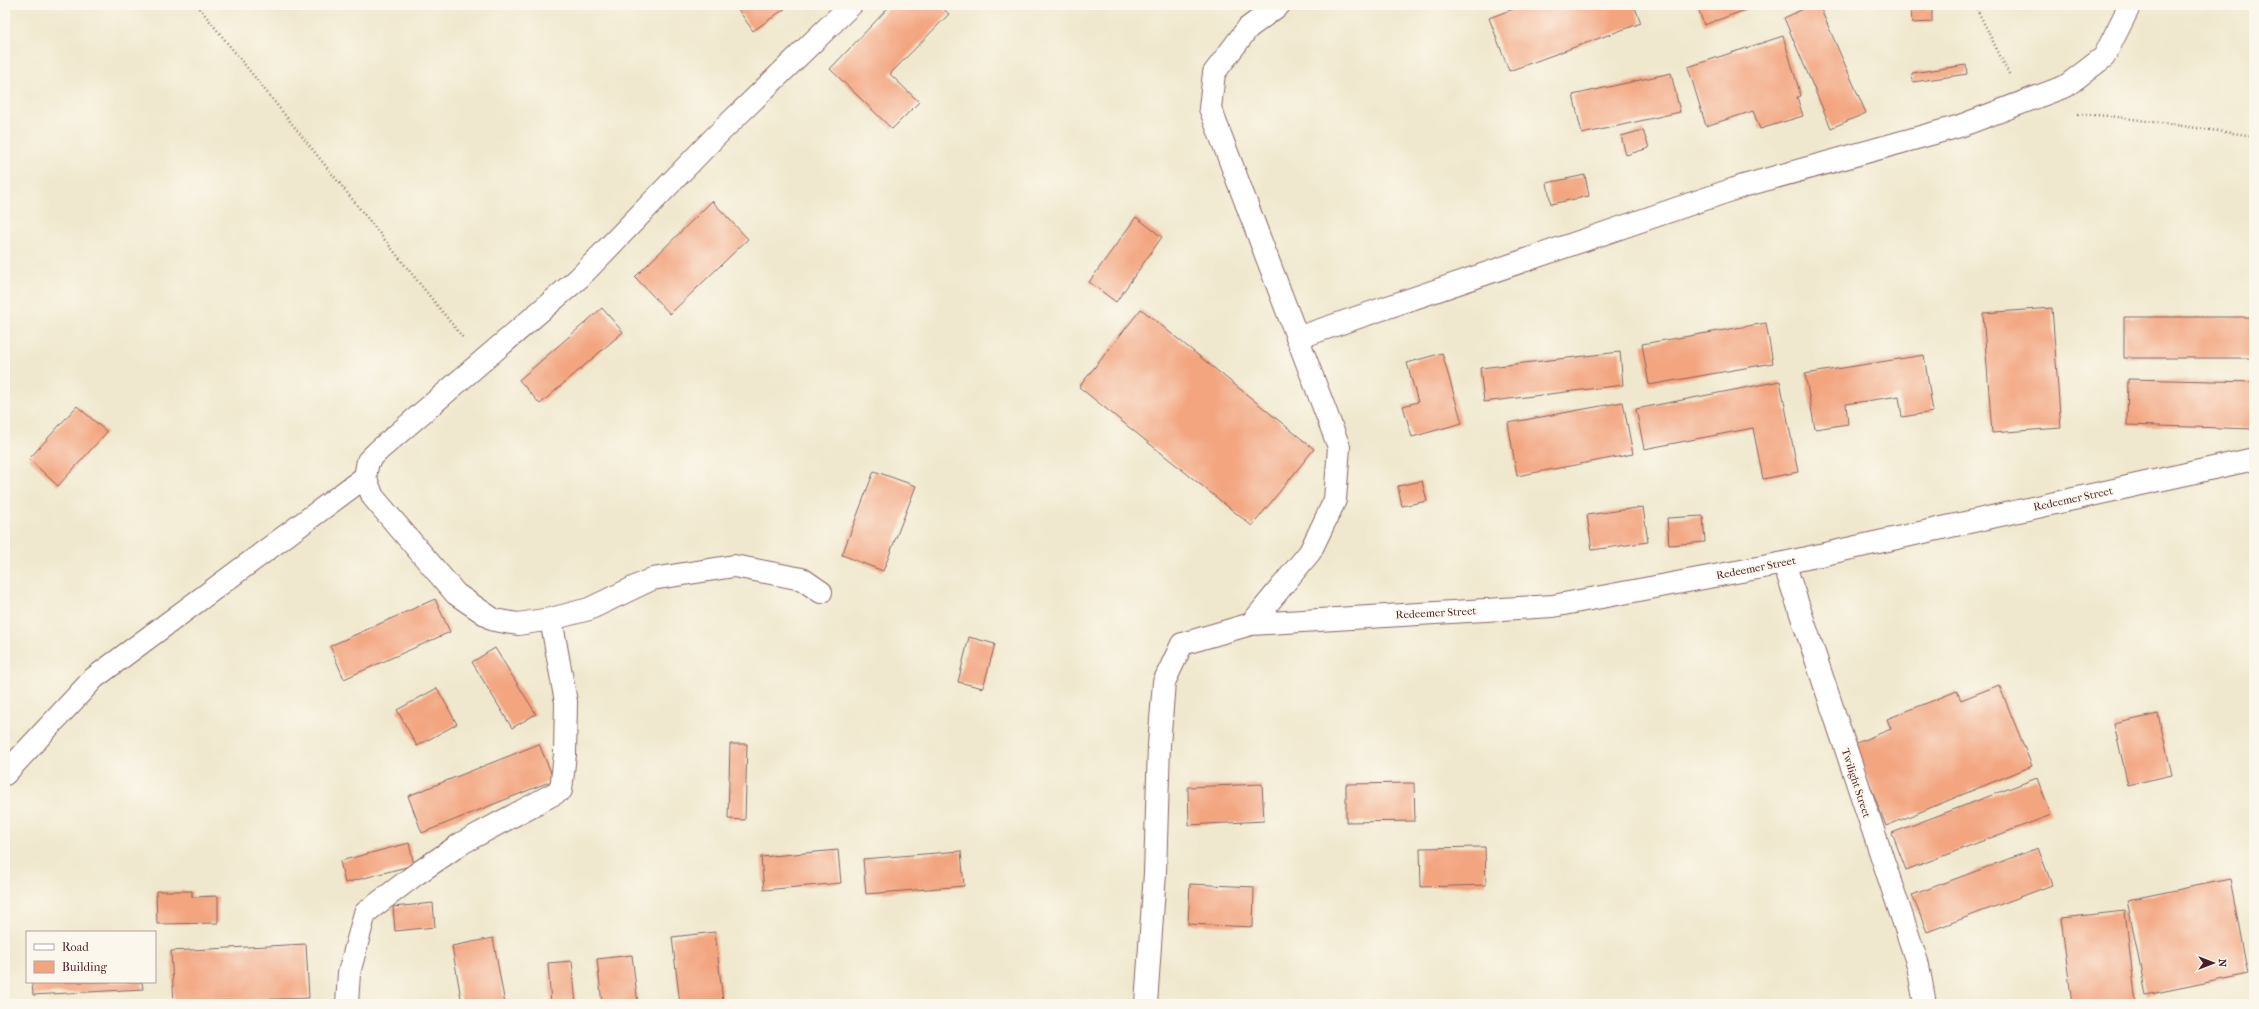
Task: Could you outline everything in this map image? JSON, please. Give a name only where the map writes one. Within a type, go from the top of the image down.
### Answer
[{"type":"street","points":[[821,592],[802,579],[734,566],[652,579],[589,609],[552,619],[518,624],[494,620],[456,594],[373,497],[365,477],[368,461],[379,450],[579,278],[715,137],[851,5]]},
{"type":"street","points":[[1251,624],[1310,552],[1335,500],[1339,448],[1210,108],[1214,73],[1248,28],[1279,5]]},
{"type":"street","points":[[1297,338],[1743,186],[1960,126],[2066,86],[2104,57],[2130,5]]},
{"type":"street","name":"Redeemer Street","points":[[1146,1004],[1155,873],[1159,745],[1164,682],[1182,644],[1251,624],[1553,606],[1784,563],[2254,459]]},
{"type":"street","points":[[5,774],[94,678],[365,477]]},
{"type":"street","name":"Twilight Street","points":[[1784,563],[1918,965],[1925,1004]]},
{"type":"street","points":[[347,1004],[349,973],[365,913],[415,875],[462,843],[561,790],[565,754],[566,702],[552,619]]},
{"type":"path","points":[[197,5],[482,361]]},
{"type":"building","points":[[735,5],[790,5],[753,31]]},
{"type":"building","points":[[891,5],[939,5],[949,14],[890,74],[919,102],[892,129],[830,69]]},
{"type":"building","points":[[1524,5],[1634,5],[1641,23],[1509,71],[1489,18]]},
{"type":"building","points":[[1697,5],[1759,5],[1704,25]]},
{"type":"building","points":[[1812,5],[1819,5],[1866,113],[1831,128],[1784,18]]},
{"type":"building","points":[[1911,9],[1932,9],[1932,22],[1912,23]]},
{"type":"building","points":[[1783,36],[1801,96],[1797,97],[1803,116],[1760,129],[1753,111],[1706,126],[1688,67]]},
{"type":"building","points":[[1966,65],[1967,74],[1913,82],[1912,73]]},
{"type":"building","points":[[1671,73],[1680,112],[1582,134],[1573,95]]},
{"type":"building","points":[[1643,130],[1649,148],[1626,155],[1621,136]]},
{"type":"building","points":[[1585,175],[1589,196],[1551,204],[1547,183]]},
{"type":"building","points":[[712,201],[748,239],[670,314],[635,277]]},
{"type":"building","points":[[1136,217],[1162,237],[1116,302],[1089,282]]},
{"type":"building","points":[[602,308],[623,332],[540,404],[519,380]]},
{"type":"building","points":[[2052,308],[2061,428],[1992,433],[1983,313]]},
{"type":"building","points":[[1141,309],[1314,449],[1252,526],[1079,387]]},
{"type":"building","points":[[2124,317],[2254,317],[2254,358],[2124,358]]},
{"type":"building","points":[[1766,323],[1773,363],[1649,385],[1642,344]]},
{"type":"building","points":[[1620,352],[1623,385],[1484,402],[1480,368]]},
{"type":"building","points":[[1442,353],[1462,423],[1412,437],[1403,406],[1418,402],[1407,363]]},
{"type":"building","points":[[1924,355],[1933,412],[1902,417],[1899,396],[1846,404],[1848,424],[1815,429],[1805,374]]},
{"type":"building","points":[[2128,379],[2254,382],[2254,429],[2127,425]]},
{"type":"building","points":[[1780,381],[1798,472],[1763,479],[1753,428],[1644,449],[1636,409]]},
{"type":"building","points":[[1623,402],[1633,454],[1517,476],[1508,423]]},
{"type":"building","points":[[77,406],[107,432],[58,486],[29,459]]},
{"type":"building","points":[[874,471],[916,486],[883,571],[842,555]]},
{"type":"building","points":[[1422,481],[1427,501],[1402,506],[1398,486]]},
{"type":"building","points":[[1643,507],[1648,542],[1592,550],[1587,515]]},
{"type":"building","points":[[1703,516],[1705,542],[1669,545],[1667,518]]},
{"type":"building","points":[[435,599],[450,632],[344,679],[330,646]]},
{"type":"building","points":[[969,637],[995,644],[983,688],[958,682]]},
{"type":"building","points":[[495,648],[536,714],[512,728],[472,662]]},
{"type":"building","points":[[1999,685],[2032,766],[1886,826],[1854,744],[1891,729],[1887,719],[1957,691],[1961,700]]},
{"type":"building","points":[[437,688],[457,724],[417,746],[397,710]]},
{"type":"building","points":[[2158,714],[2172,775],[2128,785],[2114,724]]},
{"type":"building","points":[[539,744],[554,780],[422,833],[408,796]]},
{"type":"building","points":[[730,744],[747,744],[745,820],[728,819]]},
{"type":"building","points":[[2037,778],[2051,815],[1906,870],[1892,833]]},
{"type":"building","points":[[1414,783],[1415,821],[1346,822],[1346,784]]},
{"type":"building","points":[[1262,784],[1264,821],[1189,825],[1188,787]]},
{"type":"building","points":[[409,843],[414,865],[345,883],[340,861]]},
{"type":"building","points":[[1485,847],[1486,885],[1421,887],[1420,848]]},
{"type":"building","points":[[2038,848],[2052,885],[1927,932],[1912,895]]},
{"type":"building","points":[[838,850],[841,883],[764,890],[761,857]]},
{"type":"building","points":[[961,851],[964,886],[866,894],[863,859]]},
{"type":"building","points":[[2230,879],[2248,974],[2146,995],[2127,900]]},
{"type":"building","points":[[1190,884],[1254,887],[1253,927],[1188,924]]},
{"type":"building","points":[[156,891],[192,891],[192,897],[218,896],[218,923],[157,924]]},
{"type":"building","points":[[433,903],[435,927],[395,931],[393,907]]},
{"type":"building","points":[[2125,911],[2136,1004],[2072,1004],[2061,918]]},
{"type":"building","points":[[715,932],[723,1002],[680,1004],[672,937]]},
{"type":"building","points":[[493,938],[505,1004],[462,1004],[452,946]]},
{"type":"building","points":[[306,944],[309,998],[174,1003],[171,951]]},
{"type":"building","points":[[632,955],[638,1004],[602,1004],[597,959]]},
{"type":"building","points":[[572,961],[576,1004],[551,1004],[548,963]]},
{"type":"building","points":[[32,983],[142,983],[143,989],[33,995]]}]
